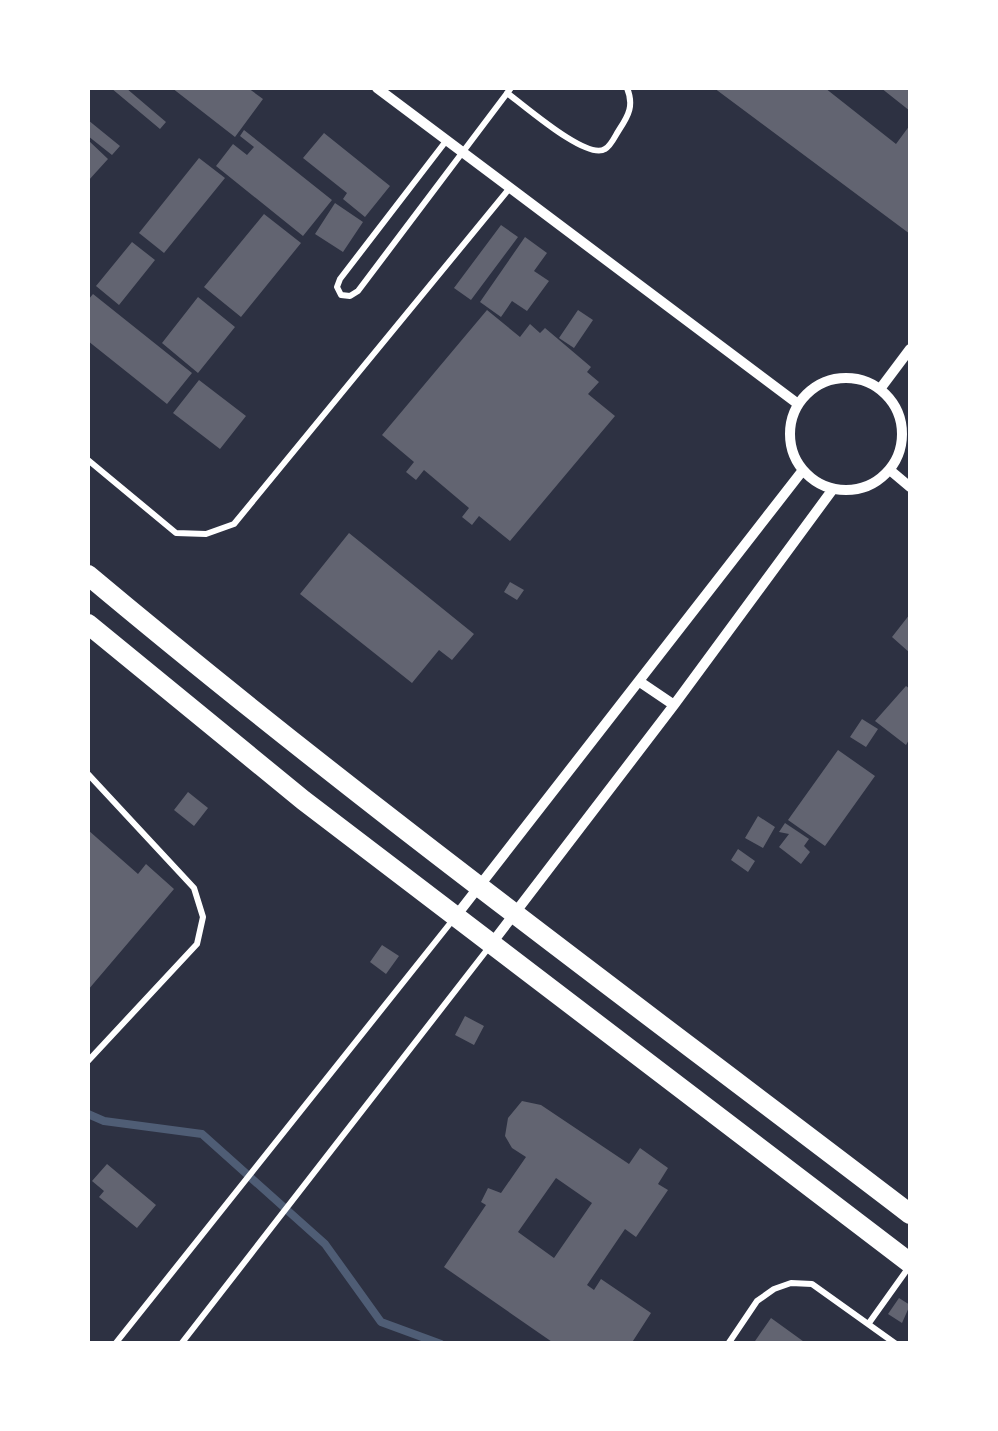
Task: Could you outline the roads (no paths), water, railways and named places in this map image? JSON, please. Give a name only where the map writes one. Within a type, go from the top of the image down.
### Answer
[{"type":"highway","points":[[88,575],[514,914],[910,1214]]},
{"type":"highway","points":[[88,624],[304,800],[910,1264]]},
{"type":"street","points":[[377,88],[798,404]]},
{"type":"street","points":[[880,389],[910,349]]},
{"type":"street","points":[[857,378],[880,389],[898,411],[902,425],[899,453],[891,470],[860,489],[832,489],[816,482],[796,460],[789,436],[798,404],[809,391],[832,379],[857,378]]},
{"type":"street","points":[[456,916],[803,470]]},
{"type":"street","points":[[891,470],[910,487]]},
{"type":"street","points":[[492,944],[832,489]]},
{"type":"street","points":[[640,682],[674,705]]},
{"type":"lane","points":[[446,140],[340,279],[336,287],[340,295],[350,296],[358,290],[509,90],[580,146],[596,152],[606,149],[629,116],[632,100],[627,88]]},
{"type":"lane","points":[[88,460],[176,533],[206,534],[234,524],[510,188]]},
{"type":"lane","points":[[88,774],[194,888],[203,917],[197,944],[88,1060]]},
{"type":"lane","points":[[114,1344],[456,916]]},
{"type":"lane","points":[[181,1344],[492,944]]},
{"type":"lane","points":[[869,1322],[910,1264]]},
{"type":"lane","points":[[728,1344],[757,1301],[791,1283],[812,1284],[896,1344]]},
{"type":"waterway","points":[[88,1114],[104,1121],[202,1134],[325,1244],[381,1322],[441,1344]]}]
